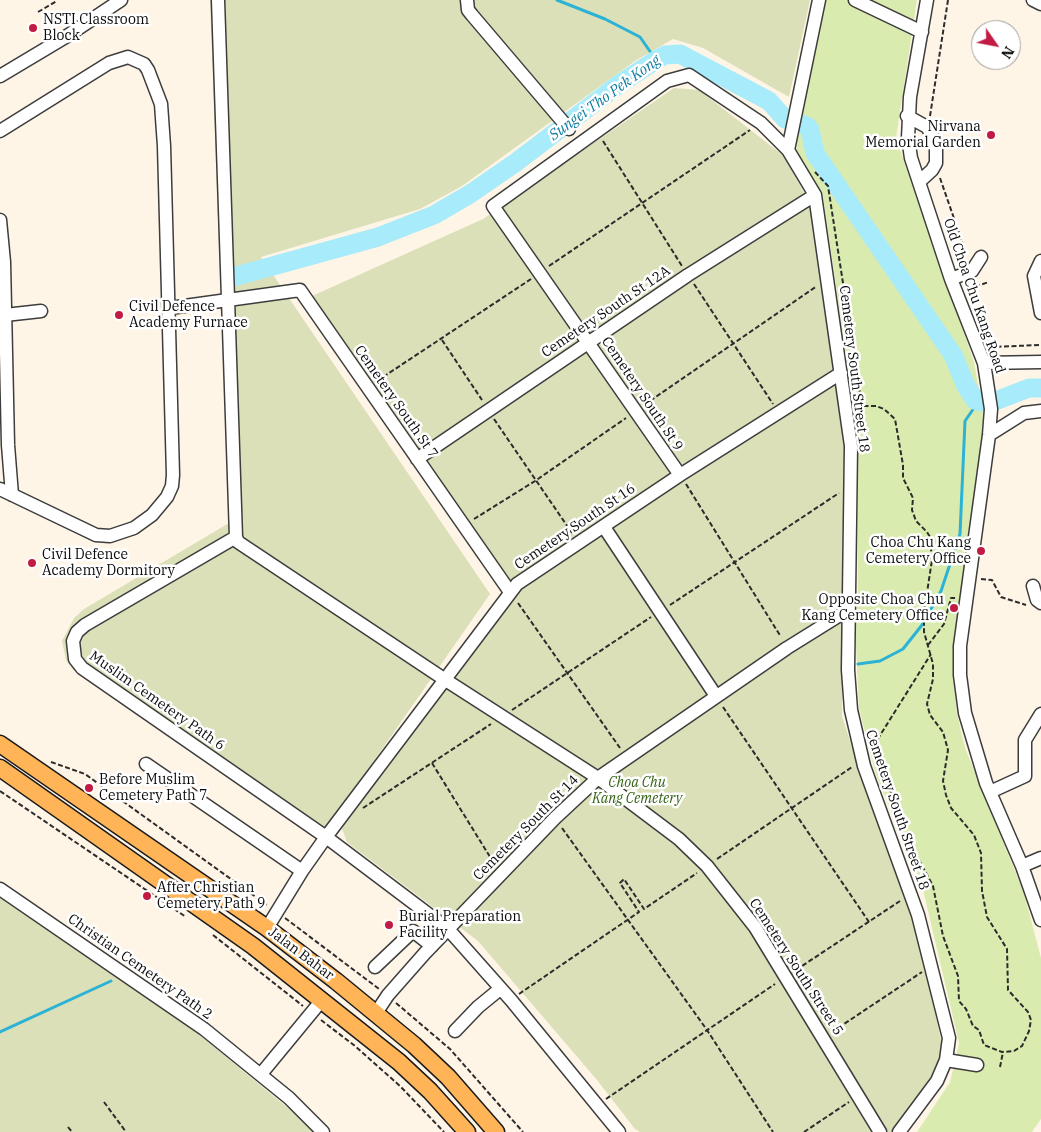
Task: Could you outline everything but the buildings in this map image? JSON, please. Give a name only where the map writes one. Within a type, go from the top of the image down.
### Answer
[{"type":"main road","name":"Jalan Bahar","points":[[0,744],[267,928],[376,1013],[448,1077],[496,1132]]},
{"type":"main road","name":"Jalan Bahar","points":[[0,768],[80,827],[254,946],[424,1085],[466,1132]]},
{"type":"main road","points":[[80,827],[91,818],[84,802]]},
{"type":"street","points":[[0,76],[67,36],[121,0]]},
{"type":"street","points":[[218,0],[236,537]]},
{"type":"street","points":[[467,0],[468,10],[566,125]]},
{"type":"street","points":[[790,153],[794,120],[819,0]]},
{"type":"street","points":[[856,0],[922,32]]},
{"type":"street","name":"Old Choa Chu Kang Road","points":[[927,0],[907,116],[911,158],[920,180],[951,279],[984,363],[991,409],[960,646],[961,684],[965,713],[973,744],[990,792],[1022,866],[1041,920]]},
{"type":"street","points":[[1033,0],[1041,4]]},
{"type":"street","points":[[0,131],[109,63],[128,57],[144,64],[148,70],[161,104],[170,308],[173,475],[172,486],[152,515],[134,528],[110,536],[96,534],[0,489]]},
{"type":"street","name":"Cemetery South Street 18","points":[[493,206],[667,82],[689,76],[761,123],[790,153],[815,195],[851,446],[848,610],[851,710],[862,760],[918,915],[949,1038],[946,1060],[937,1081],[899,1132]]},
{"type":"street","points":[[907,116],[928,128],[936,149],[936,161],[932,170],[920,180]]},
{"type":"street","name":"Cemetery South St 12A","points":[[417,459],[588,341],[815,195]]},
{"type":"street","name":"Cemetery South St 9","points":[[493,206],[588,341],[634,412],[680,475]]},
{"type":"street","points":[[0,220],[5,315],[8,445],[12,495]]},
{"type":"street","points":[[951,279],[972,270],[981,257]]},
{"type":"street","points":[[1041,261],[1034,276],[1041,313]]},
{"type":"street","name":"Cemetery South St 7","points":[[228,301],[300,290],[510,592]]},
{"type":"street","points":[[170,308],[228,301]]},
{"type":"street","points":[[5,315],[41,311]]},
{"type":"street","points":[[984,363],[1041,362]]},
{"type":"street","name":"Cemetery South St 16","points":[[267,928],[302,871],[326,837],[516,584],[680,475],[841,373]]},
{"type":"street","points":[[989,435],[1024,413],[1041,411]]},
{"type":"street","points":[[604,527],[716,696]]},
{"type":"street","name":"Cemetery South Street 5","points":[[236,537],[238,542],[444,679],[598,778],[663,826],[707,866],[755,927],[784,978],[860,1095],[880,1132]]},
{"type":"street","name":"Muslim Cemetery Path 6","points":[[236,537],[85,625],[77,632],[73,642],[74,659],[82,668],[326,837]]},
{"type":"street","points":[[1033,586],[1035,604]]},
{"type":"street","name":"Cemetery South St 14","points":[[376,1013],[388,995],[448,929],[555,818],[598,778],[787,648],[848,610]]},
{"type":"street","points":[[990,792],[1026,776],[1025,740],[1041,714]]},
{"type":"street","points":[[146,764],[302,871]]},
{"type":"street","points":[[326,837],[448,929],[511,1000],[618,1132]]},
{"type":"street","points":[[1022,866],[1041,858]]},
{"type":"street","name":"Christian Cemetery Path 2","points":[[0,889],[204,1029],[261,1074],[320,1128]]},
{"type":"street","points":[[375,968],[412,931],[432,946]]},
{"type":"street","points":[[455,1031],[478,1007],[500,989]]},
{"type":"street","points":[[261,1074],[322,1000]]},
{"type":"street","points":[[946,1060],[977,1065]]},
{"type":"street","points":[[305,1132],[320,1128]]},
{"type":"path","points":[[928,128],[948,0]]},
{"type":"path","points":[[38,12],[56,1]]},
{"type":"path","points":[[368,387],[761,123]]},
{"type":"path","points":[[790,153],[817,173],[828,186],[862,406]]},
{"type":"path","points":[[936,161],[972,270]]},
{"type":"path","points":[[463,525],[535,481],[827,278]]},
{"type":"path","points":[[956,293],[988,282]]},
{"type":"path","points":[[441,339],[535,481],[579,543]]},
{"type":"path","points":[[977,347],[1041,345]]},
{"type":"path","points":[[846,406],[884,409],[895,419],[903,465],[903,478],[913,498],[912,510],[916,521],[928,532],[930,537],[932,560],[924,612],[924,632],[931,654],[933,679],[926,700],[930,715],[943,732],[948,750],[943,781],[951,808],[974,835],[981,853],[982,891],[987,917],[1007,948],[1008,990],[1028,1012],[1031,1020],[1029,1031],[1022,1046],[1014,1051],[1003,1052],[984,1045],[979,1030],[973,1026],[966,1008],[959,1001],[958,976],[943,936],[933,886],[904,832],[898,806],[884,784],[874,751],[874,745],[879,734],[931,654]]},
{"type":"path","points":[[680,475],[787,648]]},
{"type":"path","points":[[660,612],[851,486]]},
{"type":"path","points":[[972,561],[980,562],[981,580],[992,580],[1001,597],[1035,604]]},
{"type":"path","points":[[510,592],[627,758]]},
{"type":"path","points":[[928,645],[944,624],[951,598],[967,600]]},
{"type":"path","points":[[716,696],[869,922]]},
{"type":"path","points":[[511,1000],[639,912],[620,883],[624,880],[644,909],[862,760]]},
{"type":"path","points":[[432,763],[501,875]]},
{"type":"path","points":[[0,791],[118,870],[149,894],[193,921]]},
{"type":"path","points":[[555,818],[707,1030],[773,1132]]},
{"type":"path","points":[[598,1105],[910,894]]},
{"type":"path","points":[[208,932],[355,1046],[400,1086],[444,1132]]},
{"type":"path","points":[[824,1037],[930,967]]},
{"type":"path","points":[[1000,1066],[1003,1052]]},
{"type":"path","points":[[804,1132],[860,1095]]},
{"type":"path","points":[[104,1102],[126,1132]]},
{"type":"path","points":[[68,1127],[72,1132]]},
{"type":"green space","points":[[210,0],[810,0],[789,97],[703,48],[673,39],[635,61],[462,186],[420,209],[261,257],[490,594],[321,837],[73,670],[66,660],[62,641],[74,618],[84,609],[229,523]]},
{"type":"green space","points":[[826,0],[917,0],[896,138],[974,362],[983,413],[982,440],[954,645],[953,676],[957,714],[965,748],[1024,893],[1041,958],[1041,1119],[1032,1132],[917,1132],[950,1082],[959,1043],[924,894],[875,772],[859,708],[855,624],[858,596],[857,430],[823,196],[797,153],[796,141]]},
{"type":"green space","name":"Choa Chu Kang Cemetery","points":[[674,88],[699,90],[784,156],[810,204],[844,447],[842,716],[871,806],[914,917],[941,1040],[942,1054],[933,1074],[892,1132],[640,1132],[635,1129],[597,1080],[478,941],[347,842],[342,829],[345,822],[514,592],[312,296],[483,219]]},
{"type":"green space","points":[[0,896],[186,1024],[300,1118],[314,1132],[0,1132]]},
{"type":"waterway","points":[[557,0],[605,19],[640,37],[656,60]]},
{"type":"waterway","name":"Sungei Tho Pek Kong","points":[[233,277],[378,237],[434,215],[470,194],[515,163],[618,85],[656,60],[665,55],[680,54],[769,101],[785,119],[807,126],[810,130],[815,153],[953,355],[966,386],[975,400],[982,402],[998,400],[1029,388],[1041,388]]},
{"type":"waterway","name":"Sungei Tho Pek Kong","points":[[858,664],[880,661],[903,649],[922,625],[941,591],[960,534],[965,421],[974,408],[982,402]]},
{"type":"waterway","points":[[0,1032],[111,981]]},
{"type":"place","name":"NSTI Classroom Block","points":[[33,28]]},
{"type":"place","name":"Nirvana Memorial Garden","points":[[991,135]]},
{"type":"place","name":"Civil Defence Academy Furnace","points":[[119,315]]},
{"type":"place","name":"Choa Chu Kang Cemetery Office","points":[[981,551]]},
{"type":"place","name":"Civil Defence Academy Dormitory","points":[[32,563]]},
{"type":"place","name":"Opposite Choa Chu Kang Cemetery Office","points":[[954,608]]},
{"type":"place","name":"Before Muslim Cemetery Path 7","points":[[89,788]]},
{"type":"place","name":"After Christian Cemetery Path 9","points":[[147,896]]},
{"type":"place","name":"Burial Preparation Facility","points":[[389,925]]}]
